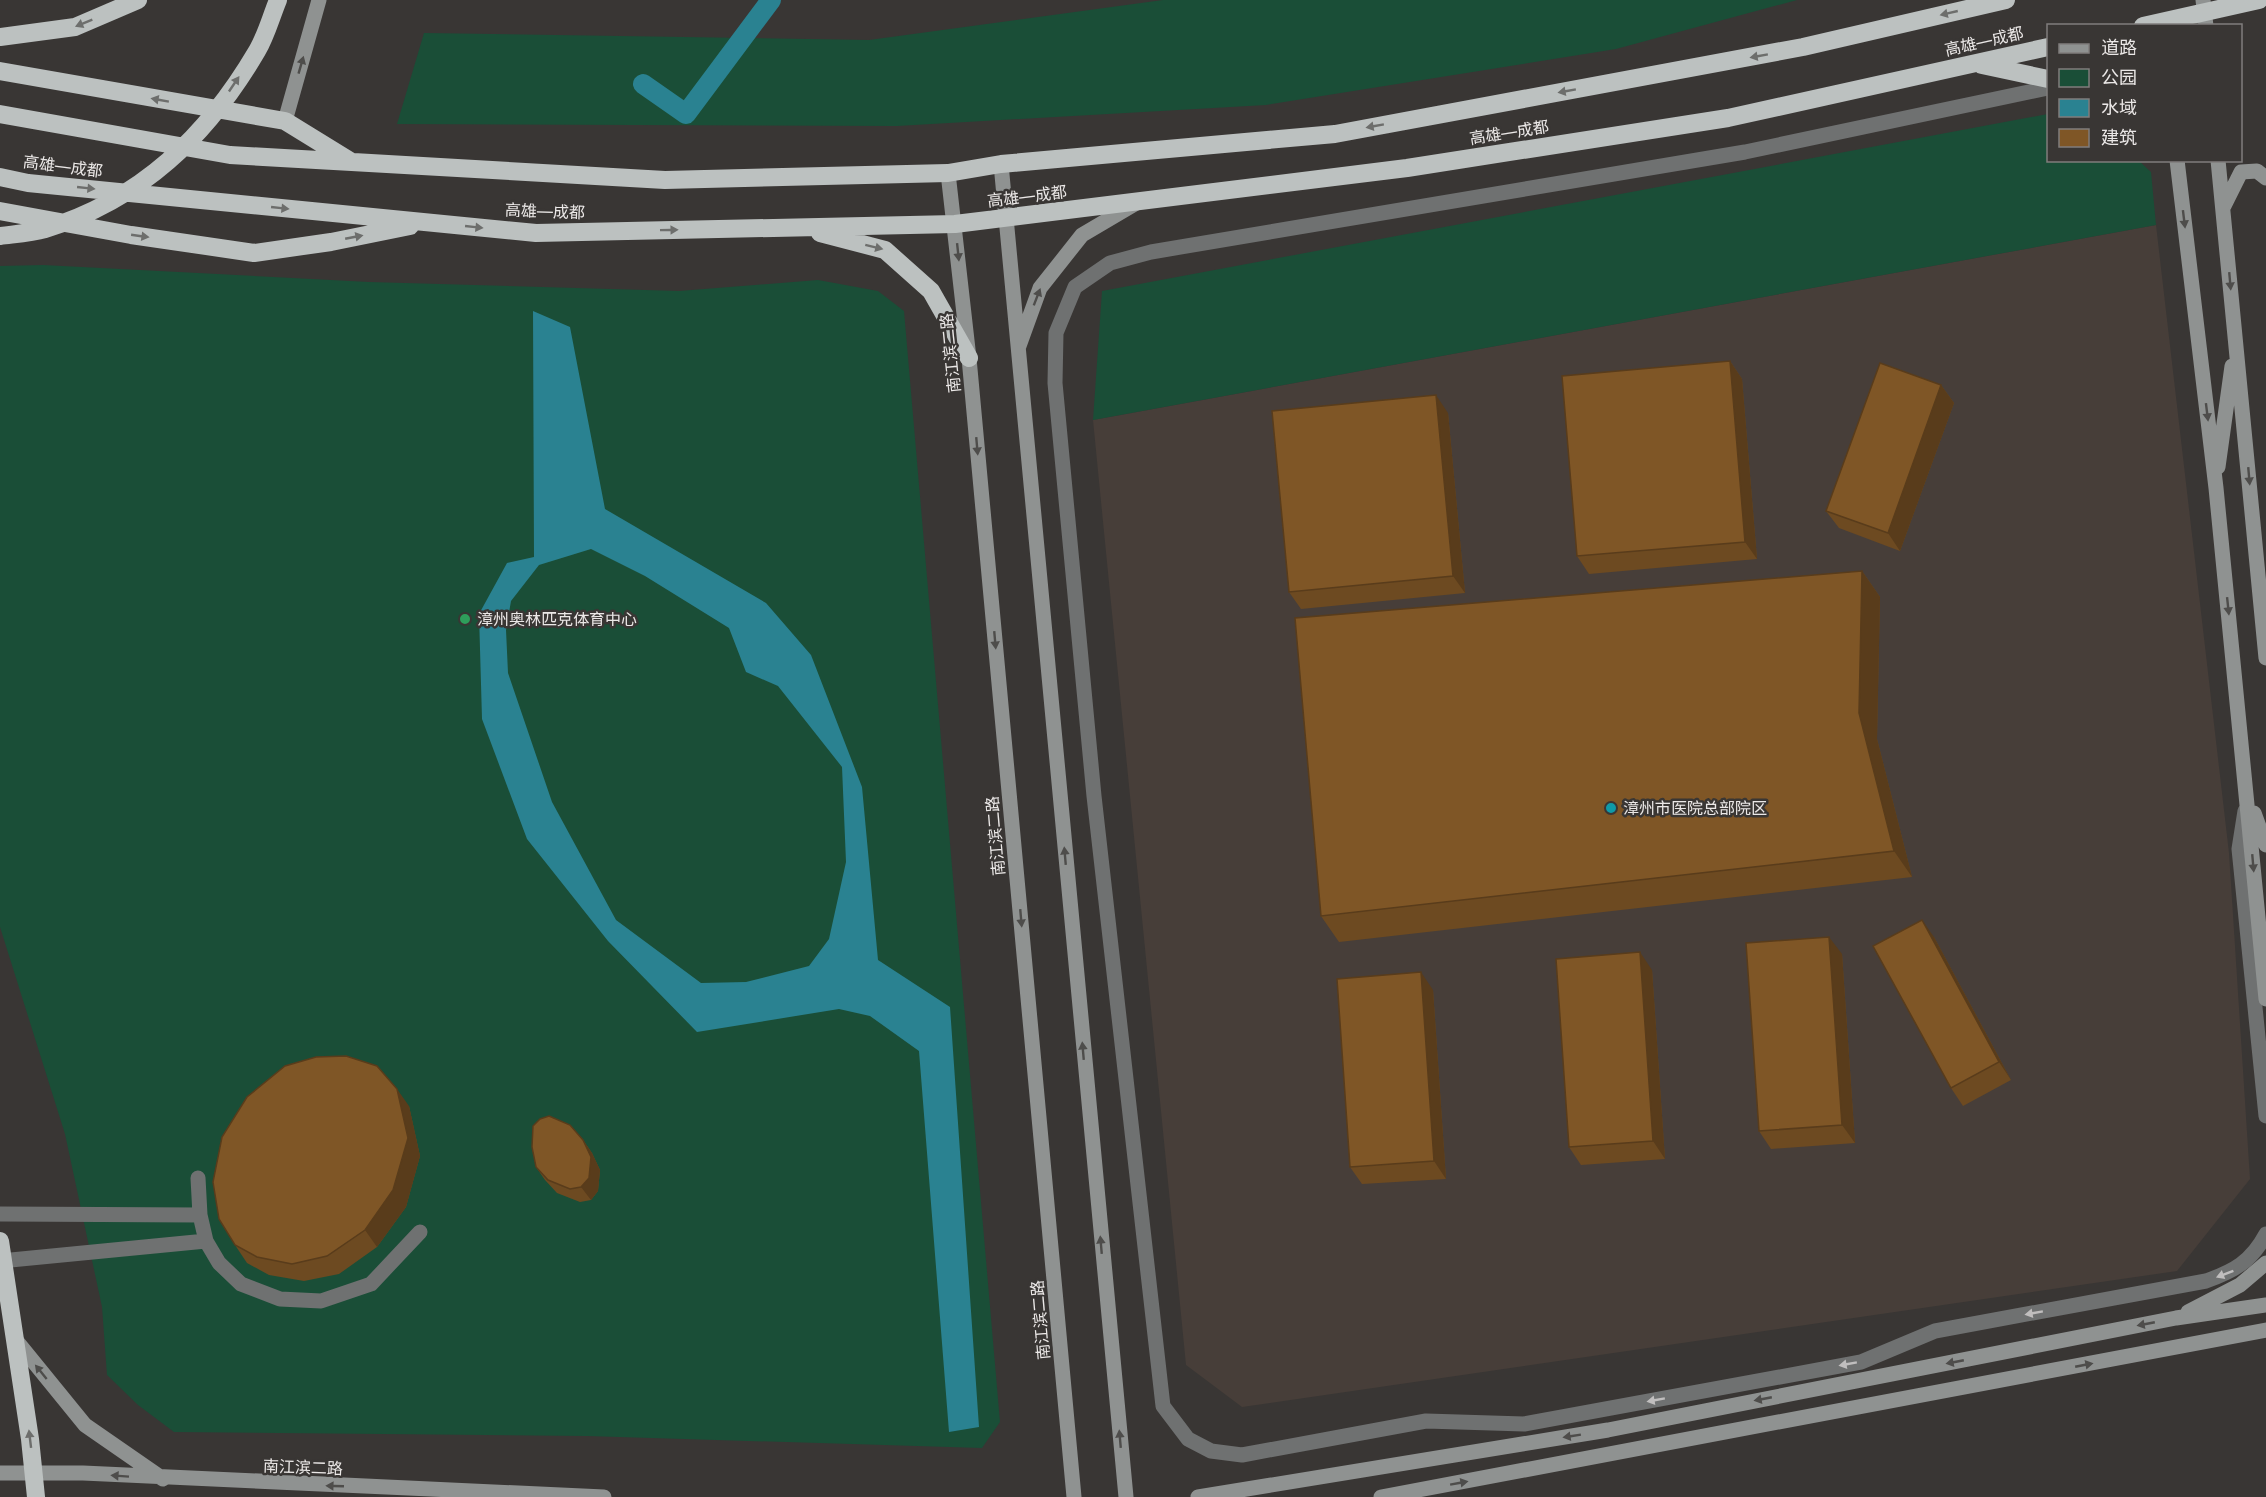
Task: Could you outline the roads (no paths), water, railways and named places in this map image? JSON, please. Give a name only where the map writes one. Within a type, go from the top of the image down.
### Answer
[{"type":"highway","points":[[0,37],[75,27],[138,0]]},
{"type":"highway","points":[[0,236],[43,230],[98,210],[160,170],[205,128],[258,50],[278,0]]},
{"type":"highway","name":"高雄—成都","points":[[8,116],[230,155],[665,180],[948,173],[1001,164],[1335,134],[1803,47],[2006,0]]},
{"type":"highway","points":[[2152,24],[2259,0]]},
{"type":"highway","name":"高雄—成都","points":[[0,177],[28,183],[536,233],[955,224],[1407,168],[1728,118],[2047,47]]},
{"type":"highway","points":[[1975,63],[2047,79]]},
{"type":"highway","points":[[0,71],[285,121],[352,162]]},
{"type":"highway","points":[[0,211],[131,235],[254,252],[331,242],[430,222]]},
{"type":"highway","points":[[798,228],[885,250],[931,291],[969,358]]},
{"type":"highway","points":[[0,1241],[36,1497]]},
{"type":"street","points":[[285,121],[319,0]]},
{"type":"street","points":[[2265,0],[2266,5]]},
{"type":"street","points":[[2047,88],[1745,152],[1151,252],[1110,263],[1075,287],[1056,333],[1055,383],[1094,796],[1163,1406],[1188,1439],[1210,1450],[1242,1455],[1426,1421],[1524,1424],[1861,1362],[1935,1331],[2206,1281],[2236,1270],[2260,1245],[2266,1234]]},
{"type":"street","points":[[2177,162],[2216,488],[2266,999]]},
{"type":"street","points":[[2218,162],[2266,658]]},
{"type":"street","points":[[1001,164],[1016,352],[1126,1497]]},
{"type":"street","points":[[2223,208],[2241,172],[2257,171],[2266,178]]},
{"type":"street","name":"南江滨二路","points":[[948,173],[969,358],[1074,1497]]},
{"type":"street","points":[[1016,352],[1040,288],[1082,236],[1139,202]]},
{"type":"street","points":[[2216,488],[2236,341]]},
{"type":"street","points":[[2247,796],[2266,844]]},
{"type":"street","points":[[2247,796],[2239,849],[2266,1116]]},
{"type":"street","points":[[198,1178],[200,1215],[206,1240],[219,1263],[242,1284],[280,1299],[321,1301],[371,1284],[420,1232]]},
{"type":"street","points":[[0,1214],[200,1215]]},
{"type":"street","points":[[0,1262],[206,1240]]},
{"type":"street","points":[[2176,1318],[2240,1285],[2266,1263]]},
{"type":"street","points":[[1198,1497],[1608,1430],[2176,1318],[2266,1305]]},
{"type":"street","points":[[1381,1497],[2266,1330]]},
{"type":"street","points":[[15,1339],[85,1425],[163,1479]]},
{"type":"street","name":"南江滨二路","points":[[0,1473],[604,1497]]},
{"type":"water","points":[[533,311],[570,327],[605,509],[766,603],[811,655],[862,787],[878,960],[950,1007],[979,1427],[949,1432],[919,1051],[870,1016],[839,1009],[697,1032],[608,941],[527,839],[482,719],[479,614],[507,563],[534,557]],"holes":[[[591,549],[645,576],[729,628],[746,672],[778,686],[842,767],[846,862],[829,939],[809,966],[746,982],[701,983],[616,920],[552,802],[508,673],[506,630],[511,601],[539,565]]]},
{"type":"waterway","points":[[643,84],[686,114],[771,0]]},
{"type":"place","name":"漳州奥林匹克体育中心","points":[[465,619]]},
{"type":"place","name":"漳州市医院总部院区","points":[[1611,808]]}]
